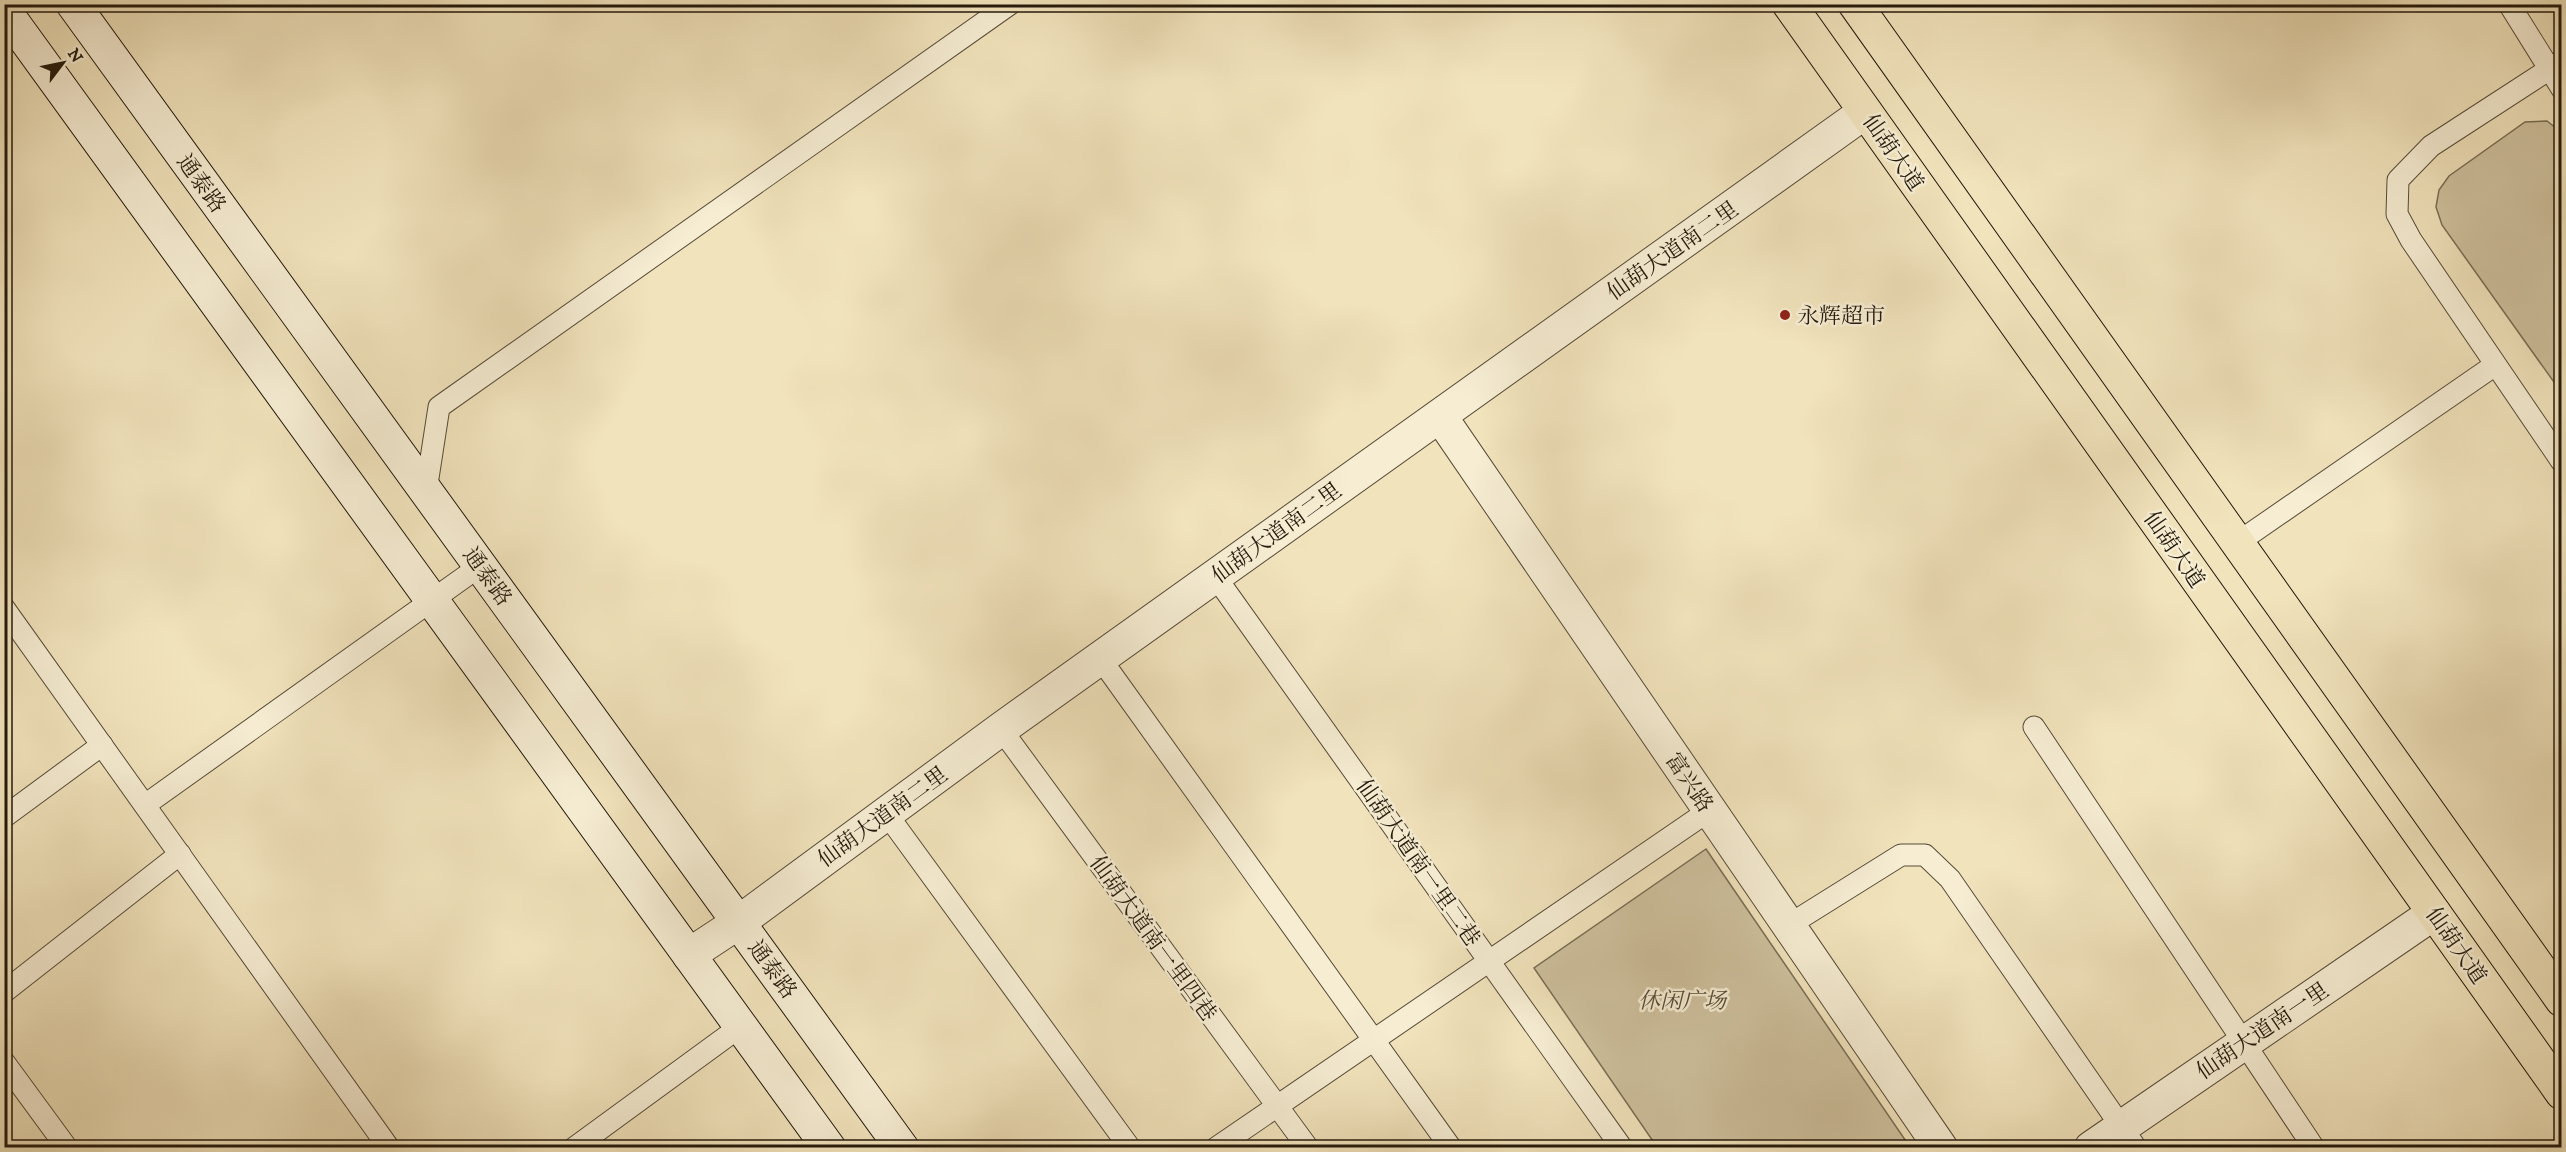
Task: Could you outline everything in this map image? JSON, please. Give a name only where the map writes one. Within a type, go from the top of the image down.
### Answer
[{"type":"main road","name":"仙葫大道","points":[[1789,4],[2562,1093]]},
{"type":"main road","points":[[1855,4],[2562,1000]]},
{"type":"street","name":"通泰路","points":[[73,4],[902,1148]]},
{"type":"street","points":[[4,10],[829,1148]]},
{"type":"street","name":"仙葫大道南二里","points":[[689,955],[739,922],[1001,729],[1865,112]]},
{"type":"street","name":"富兴路","points":[[1440,416],[1941,1148]]},
{"type":"street","name":"仙葫大道南一里","points":[[2091,1148],[2129,1137],[2244,1043],[2434,913]]},
{"type":"lane","points":[[426,491],[439,407],[1010,4]]},
{"type":"lane","points":[[2509,4],[2555,65],[2562,89]]},
{"type":"lane","points":[[2555,65],[2431,146],[2398,180],[2397,214],[2410,240],[2562,462]]},
{"type":"lane","points":[[2237,543],[2495,365]]},
{"type":"lane","points":[[145,805],[480,566]]},
{"type":"lane","name":"仙葫大道南一里二巷","points":[[1215,576],[1622,1148]]},
{"type":"lane","points":[[4,608],[390,1148]]},
{"type":"lane","points":[[1100,658],[1451,1148]]},
{"type":"lane","points":[[2034,727],[2314,1148]]},
{"type":"lane","name":"仙葫大道南一里四巷","points":[[1001,729],[1308,1148]]},
{"type":"lane","points":[[4,817],[102,745]]},
{"type":"lane","points":[[1216,1148],[1710,810]]},
{"type":"lane","points":[[886,813],[1130,1148]]},
{"type":"lane","points":[[4,992],[180,854]]},
{"type":"lane","points":[[1789,925],[1901,855],[1924,855],[1950,879],[2129,1137]]},
{"type":"lane","points":[[574,1148],[741,1026]]},
{"type":"lane","points":[[4,1062],[67,1148]]},
{"type":"green space","points":[[2547,121],[2561,132],[2561,392],[2442,225],[2436,207],[2439,190],[2449,176],[2525,122]]},
{"type":"green space","name":"休闲广场","points":[[1706,849],[1910,1147],[1657,1147],[1534,968]]},
{"type":"place","name":"永辉超市","points":[[1785,315]]}]
